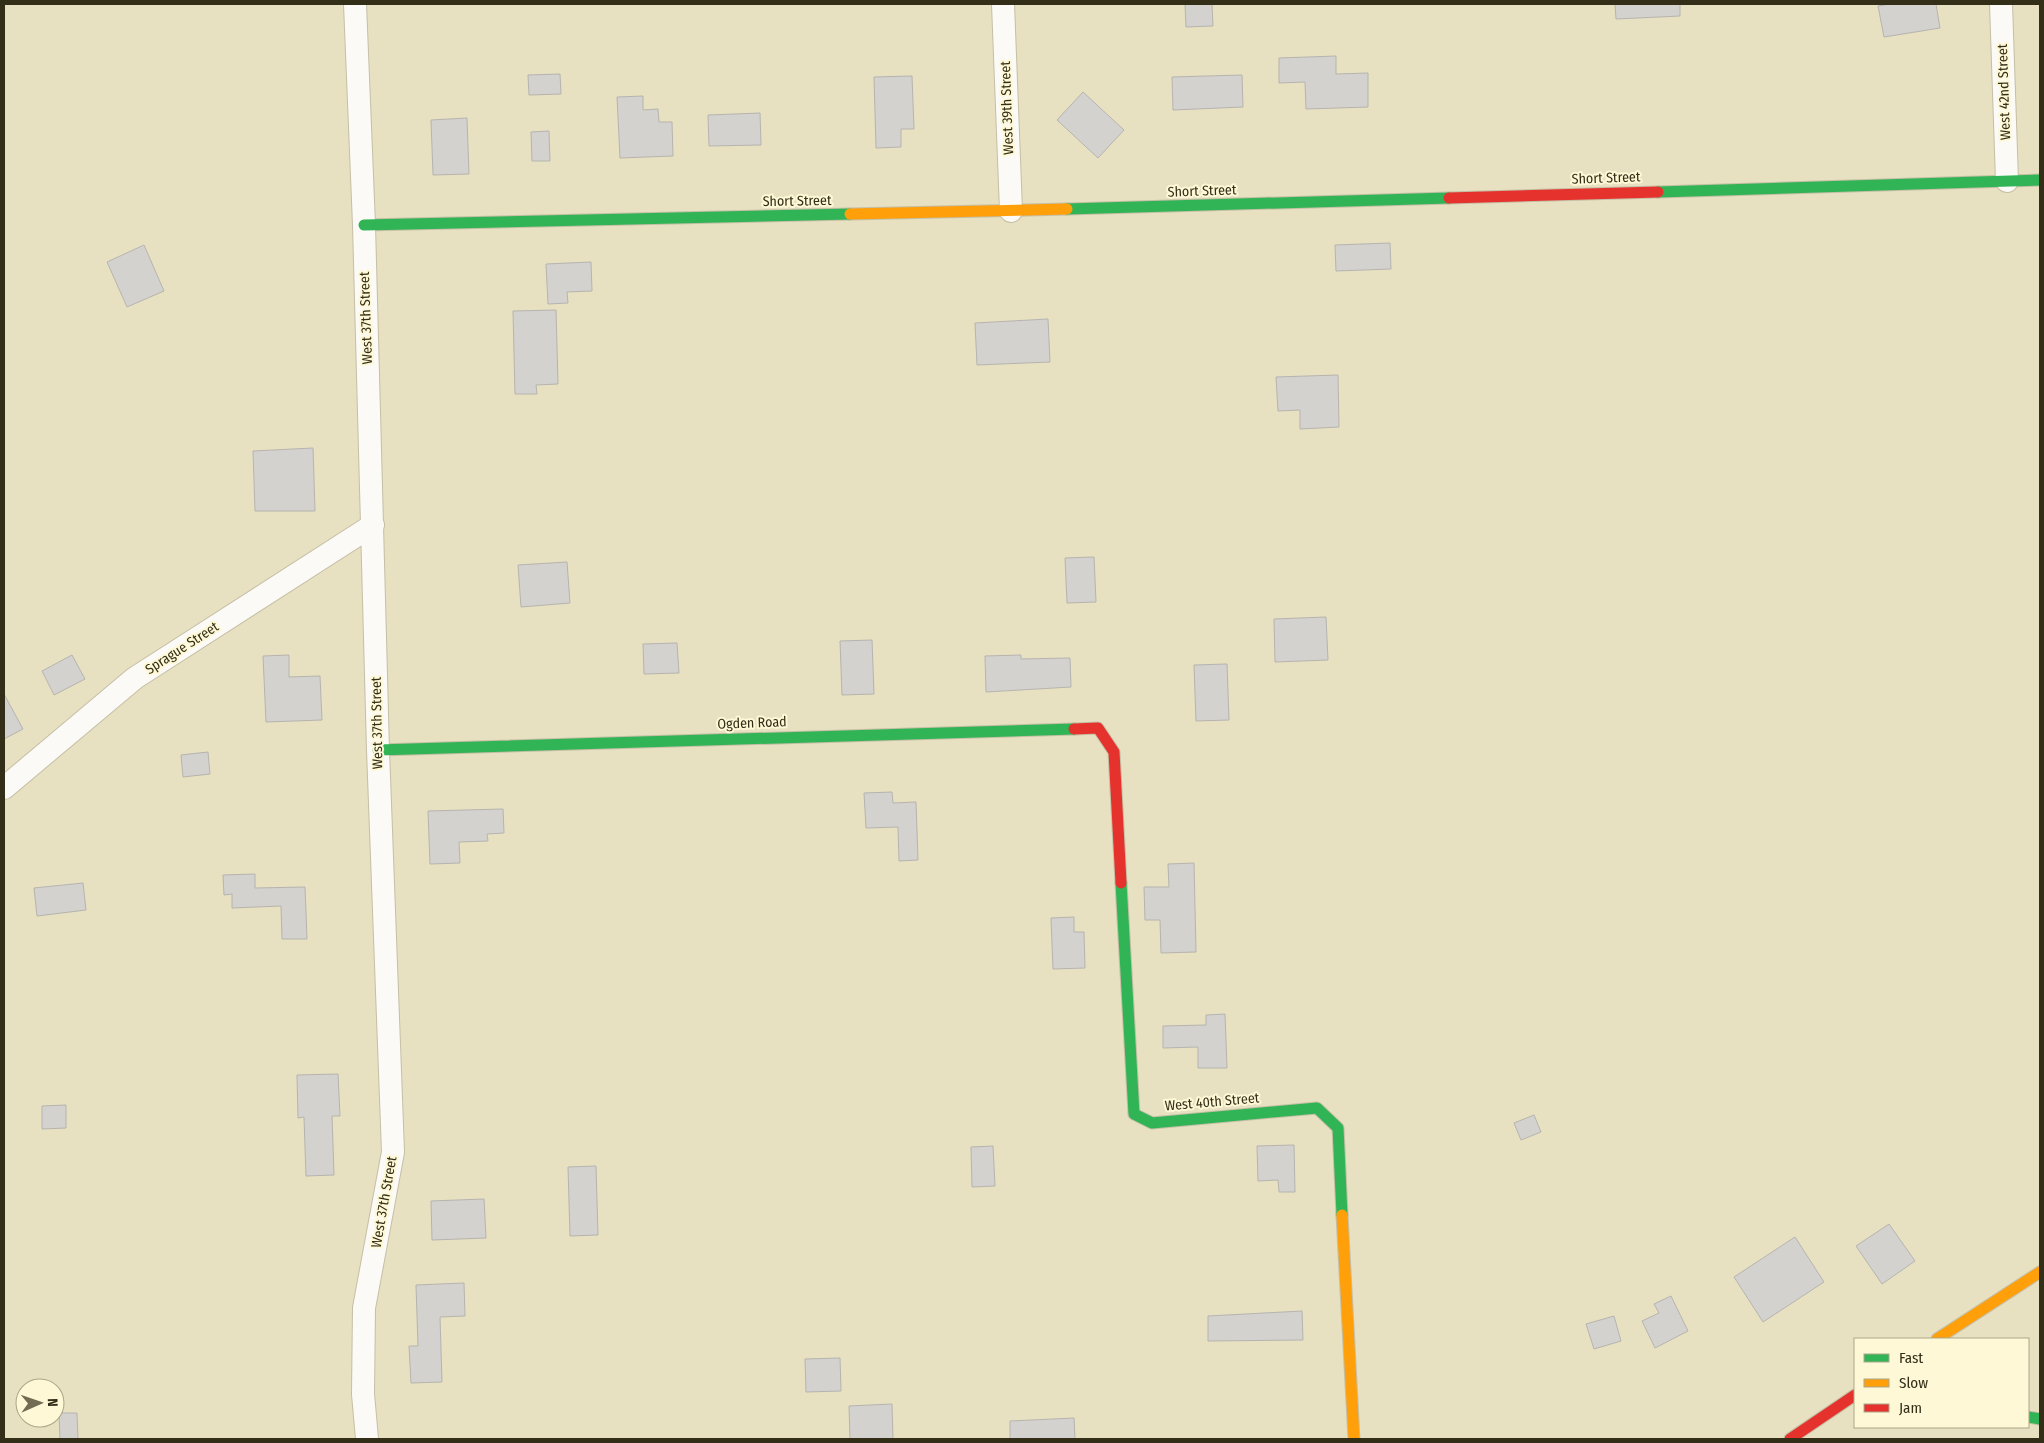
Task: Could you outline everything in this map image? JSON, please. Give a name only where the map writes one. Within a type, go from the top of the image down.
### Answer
[{"type":"street","name":"West 37th Street","points":[[354,4],[364,225],[378,750],[393,1152],[364,1308],[363,1394],[367,1439]]},
{"type":"street","name":"West 39th Street","points":[[1003,4],[1011,211]]},
{"type":"street","name":"West 42nd Street","points":[[2001,4],[2007,181]]},
{"type":"street","name":"Short Street","points":[[364,225],[1011,211],[2040,180]]},
{"type":"street","name":"Sprague Street","points":[[4,788],[135,678],[373,525]]},
{"type":"street","name":"Ogden Road","points":[[378,750],[1098,728],[1114,752]]},
{"type":"street","name":"West 40th Street","points":[[1114,752],[1134,1114],[1152,1123],[1317,1108],[1338,1128],[1354,1439]]},
{"type":"street","points":[[1939,1338],[2040,1272]]},
{"type":"street","points":[[1790,1439],[1854,1396]]},
{"type":"building","points":[[1185,4],[1212,4],[1213,26],[1186,27]]},
{"type":"building","points":[[1615,4],[1680,4],[1680,16],[1616,19]]},
{"type":"building","points":[[1890,4],[1936,4],[1940,28],[1884,37],[1878,6]]},
{"type":"building","points":[[1336,56],[1336,74],[1368,73],[1368,107],[1306,109],[1305,82],[1279,83],[1279,58]]},
{"type":"building","points":[[560,74],[561,94],[529,95],[528,75]]},
{"type":"building","points":[[1242,75],[1243,107],[1173,110],[1172,77]]},
{"type":"building","points":[[912,76],[914,129],[901,129],[901,147],[876,148],[874,77]]},
{"type":"building","points":[[1083,92],[1124,130],[1098,158],[1057,120]]},
{"type":"building","points":[[643,96],[643,110],[658,109],[659,122],[672,122],[673,156],[620,158],[617,97]]},
{"type":"building","points":[[760,113],[761,145],[709,146],[708,115]]},
{"type":"building","points":[[467,118],[469,174],[433,175],[431,120]]},
{"type":"building","points":[[549,131],[550,161],[532,161],[531,132]]},
{"type":"building","points":[[1390,243],[1391,269],[1336,271],[1335,245]]},
{"type":"building","points":[[144,245],[164,291],[127,307],[107,262]]},
{"type":"building","points":[[591,262],[592,291],[567,292],[568,303],[548,304],[546,264]]},
{"type":"building","points":[[556,310],[558,384],[536,385],[537,394],[515,394],[513,311]]},
{"type":"building","points":[[1048,319],[1050,362],[977,365],[975,323]]},
{"type":"building","points":[[1338,375],[1339,427],[1300,429],[1300,410],[1278,411],[1276,377]]},
{"type":"building","points":[[313,448],[315,511],[255,511],[253,451]]},
{"type":"building","points":[[1094,557],[1096,602],[1067,603],[1065,558]]},
{"type":"building","points":[[567,562],[570,603],[521,607],[518,565]]},
{"type":"building","points":[[1326,617],[1328,660],[1275,662],[1274,619]]},
{"type":"building","points":[[872,640],[874,694],[842,695],[840,641]]},
{"type":"building","points":[[677,643],[679,673],[644,674],[643,644]]},
{"type":"building","points":[[72,655],[85,679],[54,695],[42,671]]},
{"type":"building","points":[[289,655],[289,677],[320,676],[322,720],[266,722],[263,656]]},
{"type":"building","points":[[1021,655],[1021,659],[1070,658],[1071,687],[986,692],[985,656]]},
{"type":"building","points":[[1227,664],[1229,720],[1196,721],[1194,665]]},
{"type":"building","points":[[4,694],[23,729],[4,739]]},
{"type":"building","points":[[208,752],[210,774],[183,777],[181,755]]},
{"type":"building","points":[[892,792],[893,803],[916,802],[918,860],[899,861],[898,827],[866,828],[864,793]]},
{"type":"building","points":[[503,809],[504,833],[487,834],[488,841],[459,842],[460,863],[430,864],[428,811]]},
{"type":"building","points":[[1194,863],[1196,952],[1161,953],[1160,920],[1145,920],[1144,887],[1169,887],[1168,864]]},
{"type":"building","points":[[255,874],[255,888],[305,887],[307,939],[282,939],[281,906],[232,908],[232,894],[224,895],[223,875]]},
{"type":"building","points":[[83,883],[86,910],[37,916],[34,888]]},
{"type":"building","points":[[1074,917],[1074,932],[1084,932],[1085,968],[1053,969],[1051,918]]},
{"type":"building","points":[[1225,1014],[1227,1068],[1198,1068],[1198,1047],[1163,1048],[1163,1026],[1206,1025],[1206,1015]]},
{"type":"building","points":[[338,1074],[340,1116],[332,1116],[334,1175],[306,1176],[304,1117],[298,1118],[297,1075]]},
{"type":"building","points":[[66,1105],[66,1128],[42,1129],[42,1106]]},
{"type":"building","points":[[1534,1115],[1541,1132],[1521,1140],[1514,1123]]},
{"type":"building","points":[[1294,1145],[1295,1192],[1279,1192],[1278,1180],[1258,1181],[1257,1146]]},
{"type":"building","points":[[993,1146],[995,1186],[972,1187],[971,1147]]},
{"type":"building","points":[[596,1166],[598,1235],[570,1236],[568,1167]]},
{"type":"building","points":[[484,1199],[486,1238],[432,1240],[431,1201]]},
{"type":"building","points":[[1889,1224],[1915,1261],[1882,1284],[1856,1246]]},
{"type":"building","points":[[1795,1237],[1824,1282],[1763,1322],[1734,1277]]},
{"type":"building","points":[[464,1283],[465,1316],[440,1317],[442,1382],[411,1383],[409,1346],[418,1346],[416,1285]]},
{"type":"building","points":[[1671,1296],[1688,1331],[1655,1348],[1642,1321],[1659,1313],[1654,1304]]},
{"type":"building","points":[[1302,1311],[1303,1340],[1208,1341],[1208,1316]]},
{"type":"building","points":[[1614,1316],[1621,1341],[1594,1349],[1586,1324]]},
{"type":"building","points":[[840,1358],[841,1391],[806,1392],[805,1359]]},
{"type":"building","points":[[892,1404],[893,1439],[850,1439],[849,1406]]},
{"type":"building","points":[[65,1413],[77,1413],[78,1439],[60,1439],[60,1428],[65,1428]]},
{"type":"building","points":[[1074,1418],[1075,1439],[1010,1439],[1010,1421]]},
{"type":"traffic: fast","points":[[1658,192],[2040,180]]},
{"type":"traffic: fast","points":[[1067,209],[1449,198]]},
{"type":"traffic: fast","points":[[364,225],[850,214]]},
{"type":"traffic: fast","points":[[378,750],[1074,729]]},
{"type":"traffic: fast","points":[[1121,883],[1134,1114],[1152,1123],[1317,1108],[1338,1128],[1342,1215]]},
{"type":"traffic: fast","points":[[2029,1417],[2040,1419]]},
{"type":"traffic: slow","points":[[850,214],[1067,209]]},
{"type":"traffic: slow","points":[[1342,1215],[1354,1439]]},
{"type":"traffic: slow","points":[[1939,1338],[2040,1272]]},
{"type":"traffic: jam","points":[[1449,198],[1658,192]]},
{"type":"traffic: jam","points":[[1074,729],[1098,728],[1114,752],[1121,883]]},
{"type":"traffic: jam","points":[[1790,1439],[1854,1396]]}]
